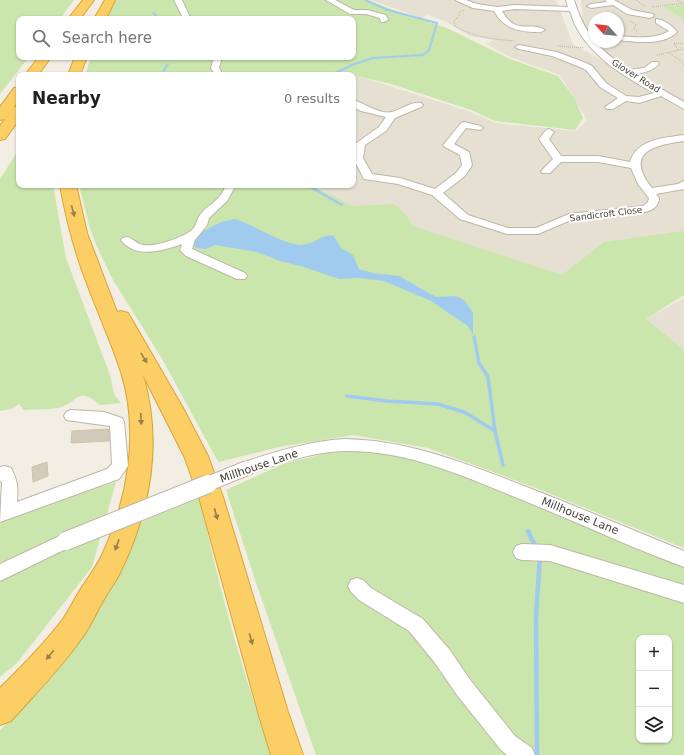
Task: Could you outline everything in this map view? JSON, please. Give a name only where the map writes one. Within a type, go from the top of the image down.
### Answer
[{"type":"highway","points":[[76,16],[89,0]]},
{"type":"highway","points":[[89,16],[100,0]]},
{"type":"highway","points":[[102,16],[110,0]]},
{"type":"highway","points":[[33,72],[43,60]]},
{"type":"highway","points":[[47,72],[57,60]]},
{"type":"highway","points":[[75,72],[80,60]]},
{"type":"highway","points":[[0,116],[16,95]]},
{"type":"highway","points":[[0,136],[16,114]]},
{"type":"highway","points":[[0,710],[36,672],[73,628],[111,562],[136,493],[142,452],[141,407],[131,371],[91,272],[80,237],[68,188]]},
{"type":"highway","points":[[80,237],[118,313],[175,414],[196,456],[211,497],[266,691],[287,755]]},
{"type":"street","points":[[178,0],[186,16]]},
{"type":"street","points":[[330,0],[353,12],[373,14],[383,17],[384,20]]},
{"type":"street","points":[[461,0],[471,5],[497,9],[515,7],[572,9]]},
{"type":"street","name":"Glover Road","points":[[570,0],[578,26],[588,40]]},
{"type":"street","points":[[591,6],[611,1],[628,12],[650,16]]},
{"type":"street","points":[[497,9],[505,23],[518,29],[541,30]]},
{"type":"street","points":[[624,39],[637,40],[667,37],[673,32],[659,21]]},
{"type":"street","points":[[667,37],[676,47]]},
{"type":"street","points":[[519,44],[554,54],[589,68],[603,85],[624,98],[639,100],[663,93]]},
{"type":"street","name":"Glover Road","points":[[596,48],[610,61],[628,73],[684,106]]},
{"type":"street","points":[[217,60],[215,68],[217,72]]},
{"type":"street","points":[[628,73],[646,70],[656,64]]},
{"type":"street","points":[[610,107],[624,98]]},
{"type":"street","points":[[356,105],[364,109],[391,116],[418,105]]},
{"type":"street","name":"Sandicroft Close","points":[[391,116],[388,123],[380,132],[357,143],[358,158],[368,177],[400,181],[436,193],[464,217],[506,231],[538,231],[569,217],[645,209],[651,206],[654,202],[654,198],[640,182],[634,166]]},
{"type":"street","points":[[436,193],[461,174],[466,165],[465,154],[448,144],[464,125],[478,128]]},
{"type":"street","points":[[549,132],[544,139],[558,160]]},
{"type":"street","points":[[546,171],[558,160],[598,159],[634,166],[634,158],[638,153],[650,145],[661,141],[684,138]]},
{"type":"street","name":"Sandicroft Close","points":[[648,192],[681,187],[684,184]]},
{"type":"street","points":[[128,240],[137,247],[157,247],[172,244],[193,233],[204,222],[204,217],[225,199],[230,188]]},
{"type":"street","points":[[193,233],[186,250],[241,276]]},
{"type":"street","points":[[4,514],[113,474],[120,466],[117,422],[104,418],[71,416]]},
{"type":"street","name":"Millhouse Lane","points":[[0,573],[66,541],[247,468],[307,450],[344,444],[398,449],[458,467],[684,559]]},
{"type":"street","points":[[0,474],[5,473],[10,482],[4,514]]},
{"type":"street","points":[[532,552],[657,585],[684,594]]},
{"type":"street","points":[[356,586],[365,594],[416,625],[442,656],[464,688],[508,744],[525,755]]},
{"type":"path","points":[[636,0],[648,8]]},
{"type":"path","points":[[677,0],[684,3]]},
{"type":"path","points":[[648,38],[634,29],[636,26],[626,19],[628,12],[684,3]]},
{"type":"path","points":[[471,5],[458,13],[460,15],[454,22],[455,26],[460,30],[478,36],[519,44]]},
{"type":"path","points":[[557,45],[586,48],[588,40]]},
{"type":"path","points":[[656,64],[652,56],[668,53],[676,47],[684,44]]},
{"type":"path","points":[[676,47],[684,49]]},
{"type":"path","points":[[668,53],[681,61],[684,65]]},
{"type":"shaded area","points":[[371,0],[556,0],[573,44],[684,110],[684,235],[563,280],[411,227],[393,205],[350,206],[319,188],[356,188],[356,75],[468,111],[496,123],[576,131],[587,120],[560,75],[510,57],[486,44],[494,40],[470,36],[445,21],[428,15],[421,18]]},
{"type":"shaded area","points":[[581,0],[684,0],[684,4],[664,7],[684,20],[684,102],[618,63],[601,48],[624,48],[624,12],[588,12],[588,32],[583,24]]},
{"type":"shaded area","points":[[684,298],[684,352],[642,321]]},
{"type":"green space","points":[[0,0],[74,0],[62,16],[16,16],[16,60],[27,60],[0,94]]},
{"type":"green space","points":[[116,0],[368,0],[447,28],[510,59],[558,76],[575,99],[583,118],[575,130],[495,121],[471,110],[391,84],[356,76],[356,72],[86,72],[90,60],[356,60],[356,16],[108,16]]},
{"type":"green space","points":[[684,4],[684,20],[664,7]]},
{"type":"green space","points":[[16,154],[16,188],[54,188],[66,258],[110,375],[114,394],[121,403],[100,405],[86,396],[82,396],[65,406],[58,408],[24,410],[19,404],[12,409],[0,411],[0,179]]},
{"type":"green space","points":[[80,188],[318,188],[352,206],[394,204],[406,215],[413,226],[562,275],[604,242],[684,231],[684,295],[646,319],[684,350],[684,548],[536,488],[428,448],[353,435],[279,447],[219,462],[161,357],[113,280],[96,245],[89,225]]},
{"type":"green space","points":[[344,449],[408,456],[498,490],[684,565],[684,755],[316,755],[255,580],[226,490],[283,464]]},
{"type":"green space","points":[[116,482],[92,567],[17,663],[0,677],[0,519]]},
{"type":"green space","points":[[200,498],[232,628],[272,755],[0,755],[0,730],[19,711],[88,626],[119,573],[141,522]]},
{"type":"water","points":[[234,219],[283,241],[300,245],[305,245],[330,235],[334,236],[341,248],[353,255],[359,269],[373,273],[399,276],[436,297],[455,296],[461,298],[465,301],[473,313],[473,335],[468,326],[431,301],[384,281],[359,278],[339,279],[304,267],[280,261],[257,252],[215,245],[206,249],[197,248],[192,245],[194,238],[208,228]]},
{"type":"building","points":[[109,429],[109,441],[71,443],[72,431]]},
{"type":"building","points":[[47,462],[48,476],[33,482],[32,467]]},
{"type":"waterway","points":[[337,72],[373,58],[423,55],[429,50],[437,23],[388,10],[365,0]]},
{"type":"waterway","points":[[153,13],[156,16]]},
{"type":"waterway","points":[[163,72],[168,64]]},
{"type":"waterway","points":[[312,188],[342,205]]},
{"type":"waterway","points":[[474,337],[479,363],[488,377],[495,431]]},
{"type":"waterway","points":[[347,396],[387,401],[438,404],[464,412],[495,431]]},
{"type":"waterway","points":[[495,431],[503,465]]},
{"type":"waterway","points":[[528,531],[536,548]]},
{"type":"waterway","points":[[537,755],[536,617],[540,557]]}]
